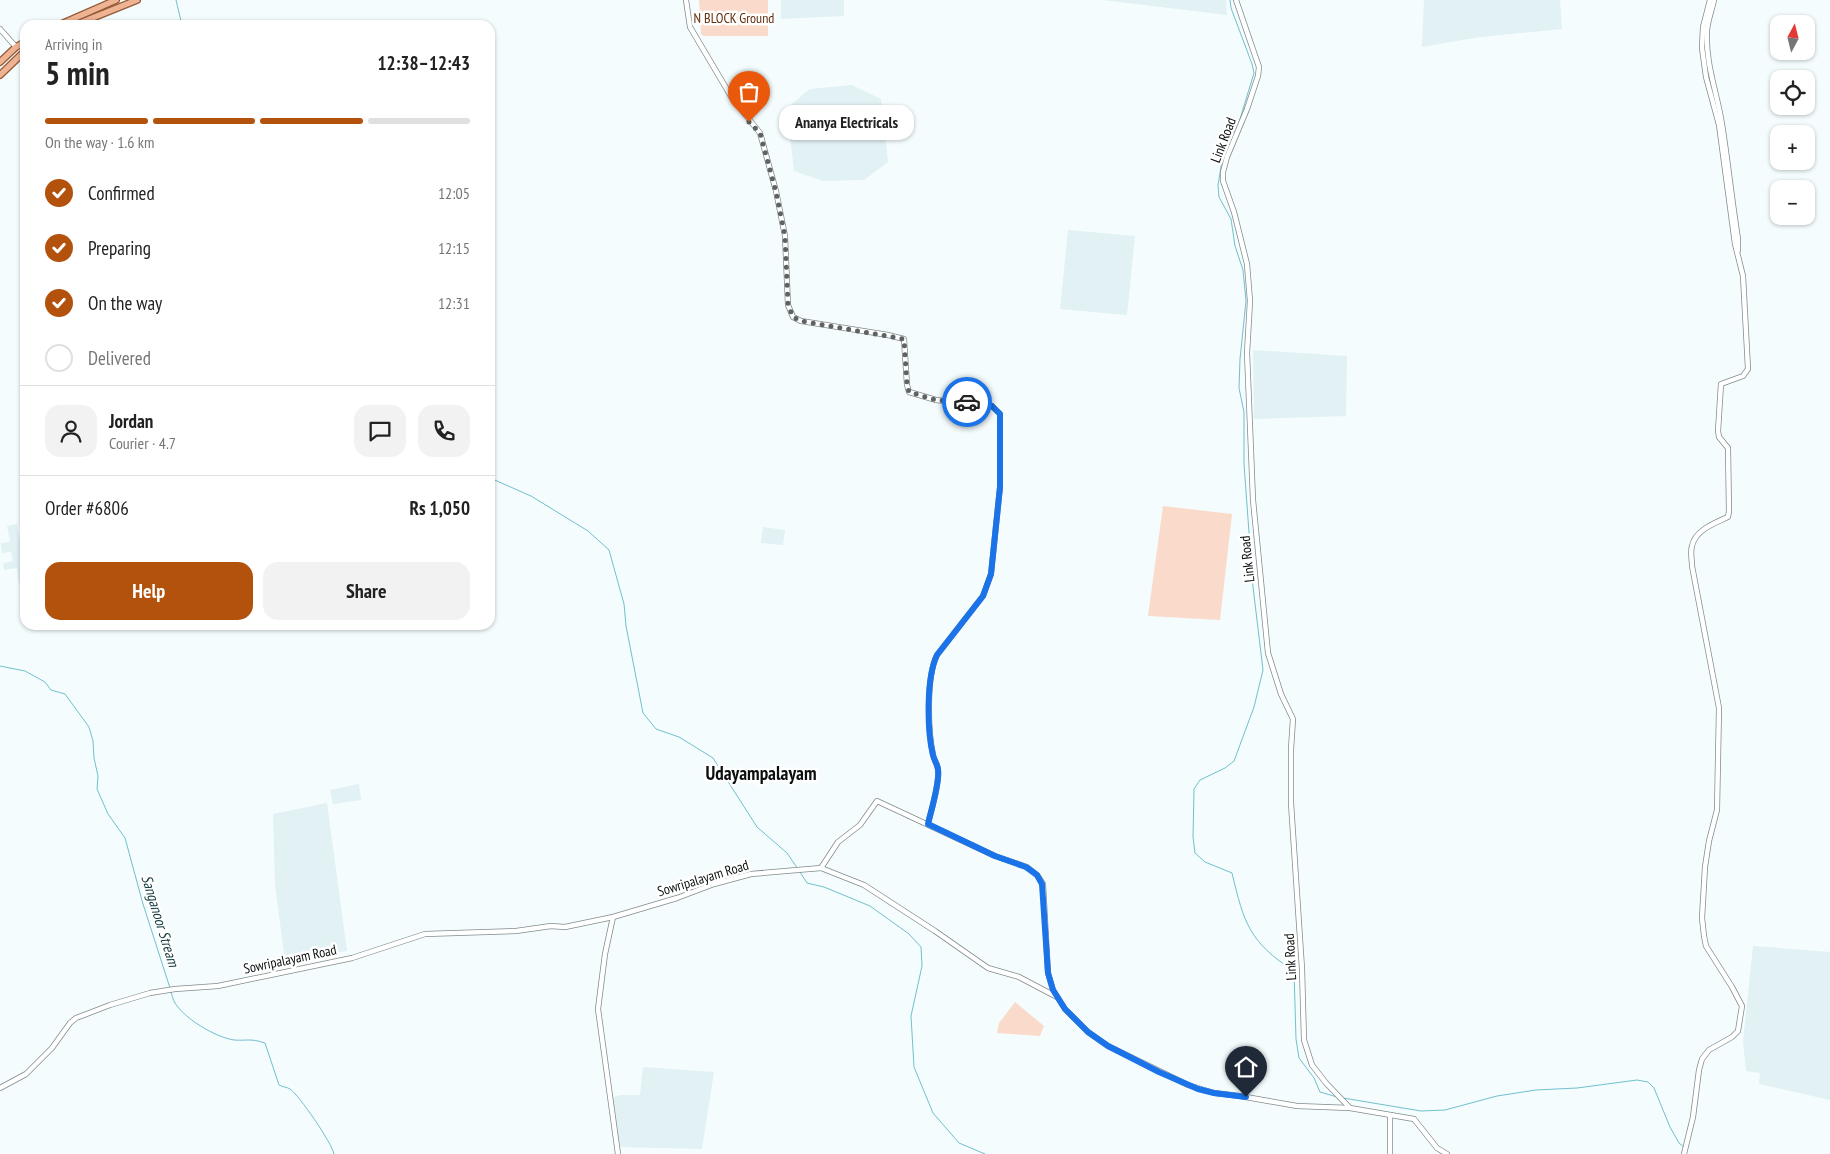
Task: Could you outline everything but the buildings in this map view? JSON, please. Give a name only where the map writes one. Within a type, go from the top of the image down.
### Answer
[{"type":"main road","points":[[70,20],[116,0]]},
{"type":"main road","points":[[87,20],[137,0]]},
{"type":"main road","points":[[0,62],[20,45]]},
{"type":"main road","points":[[0,75],[20,56]]},
{"type":"street","points":[[686,0],[690,27],[732,98],[760,133],[776,192],[785,236],[788,305],[793,317],[801,321],[904,339],[909,392],[936,400],[992,406],[1000,414],[1000,487],[991,574],[983,596],[937,655],[934,664],[930,692],[929,726],[933,756],[939,771],[928,824]]},
{"type":"street","name":"Link Road","points":[[1236,0],[1259,67],[1248,110],[1227,157],[1223,181],[1234,212],[1246,264],[1250,301],[1247,353],[1253,500],[1268,653],[1281,694],[1293,719],[1291,803],[1302,969],[1304,1040],[1312,1065],[1350,1108]]},
{"type":"street","points":[[1710,0],[1703,27],[1702,48],[1706,77],[1718,125],[1735,244],[1738,250]]},
{"type":"street","points":[[1684,1153],[1693,1117],[1698,1070],[1709,1050],[1732,1037],[1738,1031],[1742,1006],[1709,950],[1704,936],[1702,918],[1705,867],[1717,810],[1719,708],[1692,566],[1691,547],[1695,538],[1703,530],[1728,517],[1730,511],[1728,448],[1719,436],[1718,431],[1722,384],[1743,376],[1748,369],[1743,276],[1738,250],[1726,144],[1722,119],[1711,78],[1707,48],[1707,28],[1714,0]]},
{"type":"street","points":[[0,29],[16,47]]},
{"type":"street","points":[[1058,998],[1019,977],[988,968],[935,930],[864,885],[821,868],[838,842],[860,826],[877,801],[995,856],[1026,867],[1037,875],[1042,884],[1048,973],[1053,990],[1065,1009],[1088,1032],[1108,1046],[1193,1087],[1214,1093],[1297,1106],[1350,1108],[1414,1119],[1437,1148],[1447,1154]]},
{"type":"street","name":"Sowripalayam Road","points":[[0,1088],[26,1074],[52,1048],[70,1023],[76,1018],[108,1006],[163,990],[218,986],[352,958],[425,934],[516,931],[551,926],[565,927],[613,917],[751,874],[821,868]]},
{"type":"street","points":[[613,917],[605,954],[598,1009],[618,1154]]},
{"type":"street","points":[[1390,1115],[1390,1154]]},
{"type":"shaded area","points":[[781,0],[844,0],[844,16],[781,19]]},
{"type":"shaded area","points":[[1103,0],[1226,0],[1227,15]]},
{"type":"shaded area","points":[[1424,0],[1560,0],[1562,29],[1480,37],[1422,47]]},
{"type":"shaded area","points":[[852,85],[881,99],[888,162],[864,180],[823,181],[794,171],[787,108],[810,89]]},
{"type":"shaded area","points":[[1068,230],[1135,236],[1127,315],[1060,309]]},
{"type":"shaded area","points":[[1253,350],[1347,356],[1346,416],[1254,419]]},
{"type":"shaded area","points":[[17,524],[20,544],[20,584],[17,568],[4,570],[3,563],[13,561],[11,552],[2,553],[1,543],[10,542],[7,526]]},
{"type":"shaded area","points":[[763,527],[785,530],[783,545],[761,543]]},
{"type":"shaded area","points":[[359,784],[361,800],[333,804],[330,790]]},
{"type":"shaded area","points":[[327,803],[347,951],[285,961],[275,885],[273,814]]},
{"type":"shaded area","points":[[1753,946],[1830,952],[1830,1100],[1759,1084],[1760,1073],[1746,1071],[1743,1042]]},
{"type":"shaded area","points":[[643,1067],[714,1072],[702,1149],[620,1147],[613,1097],[640,1095]]},
{"type":"green space","name":"N BLOCK Ground","points":[[699,0],[768,0],[768,36],[704,36],[701,34]]},
{"type":"green space","points":[[1163,506],[1232,514],[1220,620],[1148,616]]},
{"type":"green space","points":[[1015,1002],[1044,1026],[1040,1036],[997,1033],[999,1023]]},
{"type":"waterway","points":[[176,0],[181,20]]},
{"type":"waterway","points":[[1230,0],[1231,8],[1254,73],[1240,119],[1223,155],[1218,185],[1219,197],[1231,219],[1235,246],[1243,270],[1246,301],[1239,388],[1244,412],[1244,464],[1253,587],[1263,670],[1254,707],[1234,761],[1225,768],[1200,780],[1194,789],[1193,837],[1195,853],[1205,862],[1232,873],[1245,918],[1258,940],[1279,961],[1294,971],[1296,1039],[1299,1058],[1314,1078],[1320,1092],[1337,1097]]},
{"type":"waterway","points":[[495,480],[531,496],[588,531],[609,550],[624,604],[626,626],[643,713],[656,729],[679,737],[713,758],[757,827],[787,853],[798,869]]},
{"type":"waterway","name":"Sanganoor Stream","points":[[0,666],[25,671],[45,682],[51,690],[65,694],[89,727],[98,776],[97,789],[108,814],[125,838],[143,904],[170,988]]},
{"type":"waterway","points":[[800,872],[807,883],[824,887],[870,906],[909,934],[921,947],[922,966],[911,1016],[914,1067],[933,1113],[959,1143],[985,1154]]},
{"type":"waterway","name":"Sanganoor Stream","points":[[171,992],[174,1002],[180,1009],[193,1021],[210,1031],[234,1040],[252,1040],[265,1043],[279,1085],[290,1089],[300,1100],[322,1130],[334,1154]]},
{"type":"waterway","points":[[1343,1098],[1421,1111],[1445,1110],[1497,1096],[1536,1090],[1577,1088],[1637,1080],[1648,1082],[1654,1088],[1670,1127],[1679,1143],[1685,1148]]},
{"type":"way so far","points":[[749,122],[760,133],[776,192],[785,236],[788,305],[793,317],[801,321],[904,339],[909,392],[936,400],[967,402]]},
{"type":"place","name":"Ananya Electricals","points":[[749,122]]},
{"type":"district","name":"Udayampalayam","points":[[761,773]]},
{"type":"route","points":[[967,402],[992,406],[1000,414],[998,513],[991,574],[983,596],[937,655],[934,664],[930,692],[929,726],[933,756],[939,771],[928,824],[995,856],[1026,867],[1037,875],[1042,884],[1048,973],[1053,990],[1065,1009],[1088,1032],[1108,1046],[1188,1085],[1214,1093],[1246,1097]]}]
